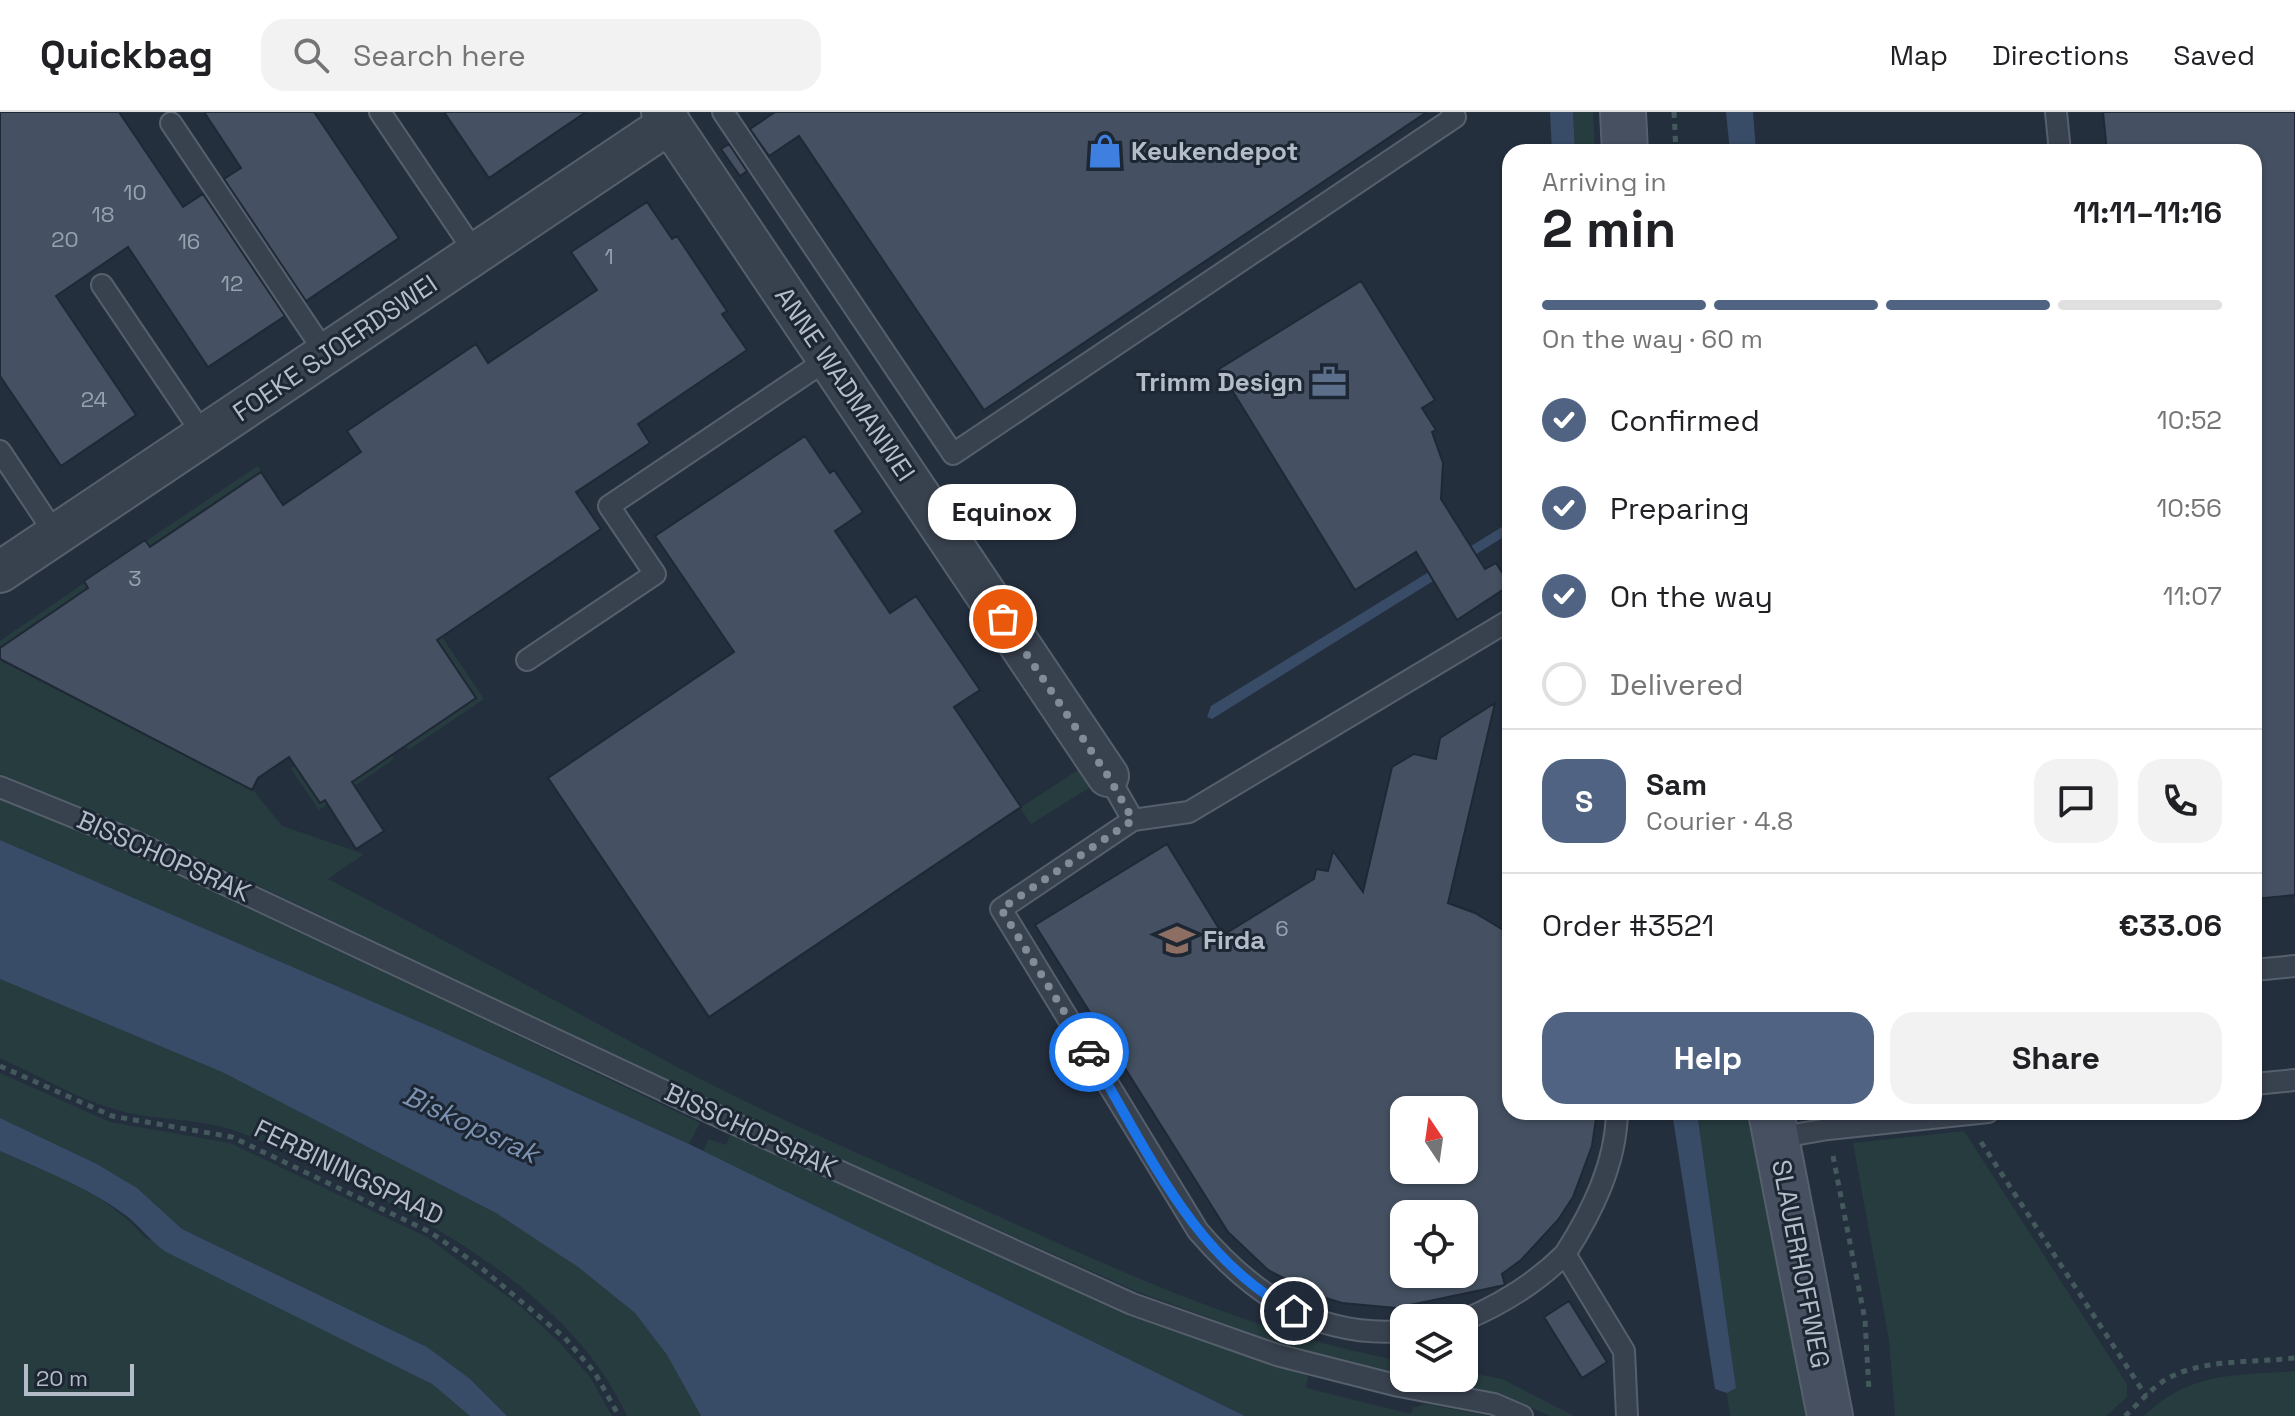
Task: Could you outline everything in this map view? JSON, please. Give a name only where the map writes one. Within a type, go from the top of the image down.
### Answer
[{"type":"main road","points":[[1623,112],[1625,144]]},
{"type":"main road","name":"SLAUERHOFFWEG","points":[[1774,1125],[1830,1416]]},
{"type":"street","name":"FOEKE SJOERDSWEI","points":[[0,572],[476,254],[666,118]]},
{"type":"street","name":"ANNE WADMANWEI","points":[[666,118],[1108,776]]},
{"type":"lane","points":[[380,112],[476,254]]},
{"type":"lane","points":[[723,112],[953,454],[1455,117],[1452,112]]},
{"type":"lane","points":[[2056,112],[2059,144]]},
{"type":"lane","points":[[171,123],[326,354]]},
{"type":"lane","points":[[102,285],[204,436]]},
{"type":"lane","points":[[527,660],[655,574],[609,506],[828,359]]},
{"type":"lane","points":[[0,451],[56,535]]},
{"type":"lane","points":[[1390,1331],[1360,1330],[1294,1311],[1262,1295],[1227,1265],[1198,1231],[1001,909],[1133,820],[1189,812],[1502,625]]},
{"type":"lane","points":[[1108,776],[1133,820]]},
{"type":"lane","name":"BISSCHOPSRAK","points":[[0,787],[131,840],[722,1118],[1132,1304],[1277,1355],[1399,1386],[1479,1401],[1522,1416]]},
{"type":"lane","points":[[2262,969],[2295,966]]},
{"type":"lane","points":[[2262,1083],[2295,1080]]},
{"type":"lane","points":[[1478,1314],[1505,1301],[1545,1274],[1565,1254],[1592,1208],[1605,1176],[1616,1120]]},
{"type":"lane","points":[[1774,1125],[1828,1129],[1910,1120]]},
{"type":"lane","points":[[1565,1254],[1624,1351],[1627,1416]]},
{"type":"path","points":[[1674,112],[1676,144]]},
{"type":"path","name":"FERBININGSPAAD","points":[[0,1066],[112,1116],[232,1137],[430,1232],[479,1266],[565,1338],[595,1373],[619,1416]]},
{"type":"path","points":[[1968,1120],[2146,1396]]},
{"type":"path","points":[[1828,1129],[1865,1320],[1871,1404]]},
{"type":"path","points":[[2125,1416],[2161,1383],[2195,1369],[2295,1358]]},
{"type":"green space","points":[[1573,112],[1593,112],[1595,144],[1575,144]]},
{"type":"green space","points":[[258,466],[261,471],[149,546],[146,541]]},
{"type":"green space","points":[[340,486],[484,699],[408,750],[406,746],[477,698],[336,488]]},
{"type":"green space","points":[[84,583],[87,588],[0,647],[0,641]]},
{"type":"green space","points":[[0,660],[246,787],[249,785],[282,826],[364,854],[328,879],[698,1078],[822,1138],[1142,1280],[1297,1336],[1390,1358],[1390,1371],[1282,1344],[1138,1292],[727,1108],[208,862],[0,774]]},
{"type":"green space","points":[[392,755],[394,759],[319,810],[291,769],[295,766],[320,804]]},
{"type":"green space","points":[[1081,768],[1092,786],[1031,824],[1020,808]]},
{"type":"green space","points":[[0,800],[127,849],[700,1123],[689,1144],[438,1030],[0,840]]},
{"type":"green space","points":[[0,979],[222,1072],[496,1213],[578,1267],[635,1313],[667,1355],[701,1416],[627,1416],[604,1374],[574,1337],[539,1302],[459,1243],[373,1195],[236,1131],[117,1110],[72,1093],[0,1058]]},
{"type":"green space","points":[[0,1073],[110,1122],[230,1143],[427,1237],[519,1305],[560,1343],[590,1377],[612,1416],[507,1416],[469,1378],[427,1347],[182,1229],[137,1188],[97,1164],[0,1118]]},
{"type":"green space","points":[[1698,1120],[1753,1120],[1811,1416],[1730,1416],[1727,1393],[1736,1388]]},
{"type":"green space","points":[[1964,1131],[2127,1384],[2127,1397],[2106,1416],[1895,1416],[1889,1340],[1853,1143]]},
{"type":"green space","points":[[730,1135],[786,1157],[1126,1315],[1308,1376],[1306,1388],[1411,1414],[1413,1408],[1425,1404],[1489,1416],[1245,1416],[703,1151],[709,1139],[726,1145]]},
{"type":"green space","points":[[0,1151],[96,1197],[130,1222],[144,1237],[432,1384],[470,1416],[0,1416]]},
{"type":"green space","points":[[2295,1371],[2295,1416],[2144,1416],[2161,1401],[2196,1383],[2214,1378]]},
{"type":"green space","points":[[1478,1375],[1502,1379],[1574,1416],[1550,1416],[1500,1394],[1478,1389]]},
{"type":"water","points":[[1550,112],[1573,112],[1575,144],[1552,144]]},
{"type":"water","points":[[1726,112],[1753,112],[1755,144],[1729,144]]},
{"type":"water","points":[[1502,527],[1502,538],[1212,719],[1207,717],[1211,706]]},
{"type":"water","name":"Biskopsrak","points":[[0,840],[438,1030],[689,1144],[1245,1416],[701,1416],[667,1355],[635,1313],[578,1267],[496,1213],[222,1072],[0,979]]},
{"type":"water","points":[[0,1118],[97,1164],[137,1188],[182,1229],[427,1347],[469,1378],[507,1416],[470,1416],[432,1384],[166,1252],[110,1204],[0,1151]]},
{"type":"water","points":[[1673,1120],[1698,1120],[1736,1388],[1727,1393],[1715,1389]]},
{"type":"building","points":[[0,112],[119,112],[183,207],[203,194],[285,316],[208,367],[128,247],[56,296],[136,415],[61,466],[0,376]]},
{"type":"building","points":[[204,112],[314,112],[399,238],[306,301],[224,179],[241,168]]},
{"type":"building","points":[[444,112],[586,112],[489,178]]},
{"type":"building","points":[[775,112],[1427,112],[984,410],[799,136],[769,156],[750,129]]},
{"type":"building","points":[[2103,112],[2295,112],[2295,895],[2262,898],[2262,144],[2106,144]]},
{"type":"building","points":[[729,144],[747,171],[740,176],[721,149]]},
{"type":"building","points":[[647,202],[672,239],[677,236],[727,311],[722,314],[747,350],[638,424],[650,443],[576,492],[601,529],[437,640],[476,698],[352,782],[384,831],[356,849],[325,800],[320,803],[289,757],[258,778],[252,790],[0,659],[0,648],[88,588],[84,581],[145,540],[150,547],[261,472],[283,505],[361,452],[347,431],[476,344],[488,363],[597,290],[571,252]]},
{"type":"building","points":[[1361,281],[1435,400],[1422,408],[1436,430],[1432,432],[1443,463],[1441,499],[1485,569],[1496,563],[1502,572],[1502,590],[1457,620],[1416,552],[1355,590],[1219,369]]},
{"type":"building","points":[[805,436],[830,473],[834,470],[863,512],[835,531],[890,613],[916,596],[980,690],[954,707],[1021,807],[709,1017],[548,778],[734,652],[655,536]]},
{"type":"building","points":[[1495,703],[1448,903],[1475,913],[1502,929],[1502,1120],[1596,1120],[1592,1146],[1573,1197],[1558,1220],[1521,1260],[1502,1274],[1505,1285],[1415,1304],[1390,1304],[1390,1307],[1342,1303],[1316,1295],[1268,1270],[1228,1232],[1035,925],[1167,844],[1223,935],[1314,879],[1316,869],[1328,871],[1333,851],[1363,892],[1392,767],[1414,754],[1436,759],[1440,738]]},
{"type":"building","points":[[1569,1301],[1607,1362],[1582,1378],[1544,1317]]},
{"type":"way so far","points":[[1003,619],[1108,776],[1133,820],[1001,909],[1089,1052]]},
{"type":"place","name":"Keukendepot","points":[[1105,151]]},
{"type":"place","name":"Trimm Design","points":[[1329,382]]},
{"type":"place","name":"Equinox","points":[[1003,619]]},
{"type":"place","name":"Firda","points":[[1177,940]]},
{"type":"route","points":[[1089,1052],[1198,1231],[1227,1265],[1262,1295],[1294,1311]]}]
